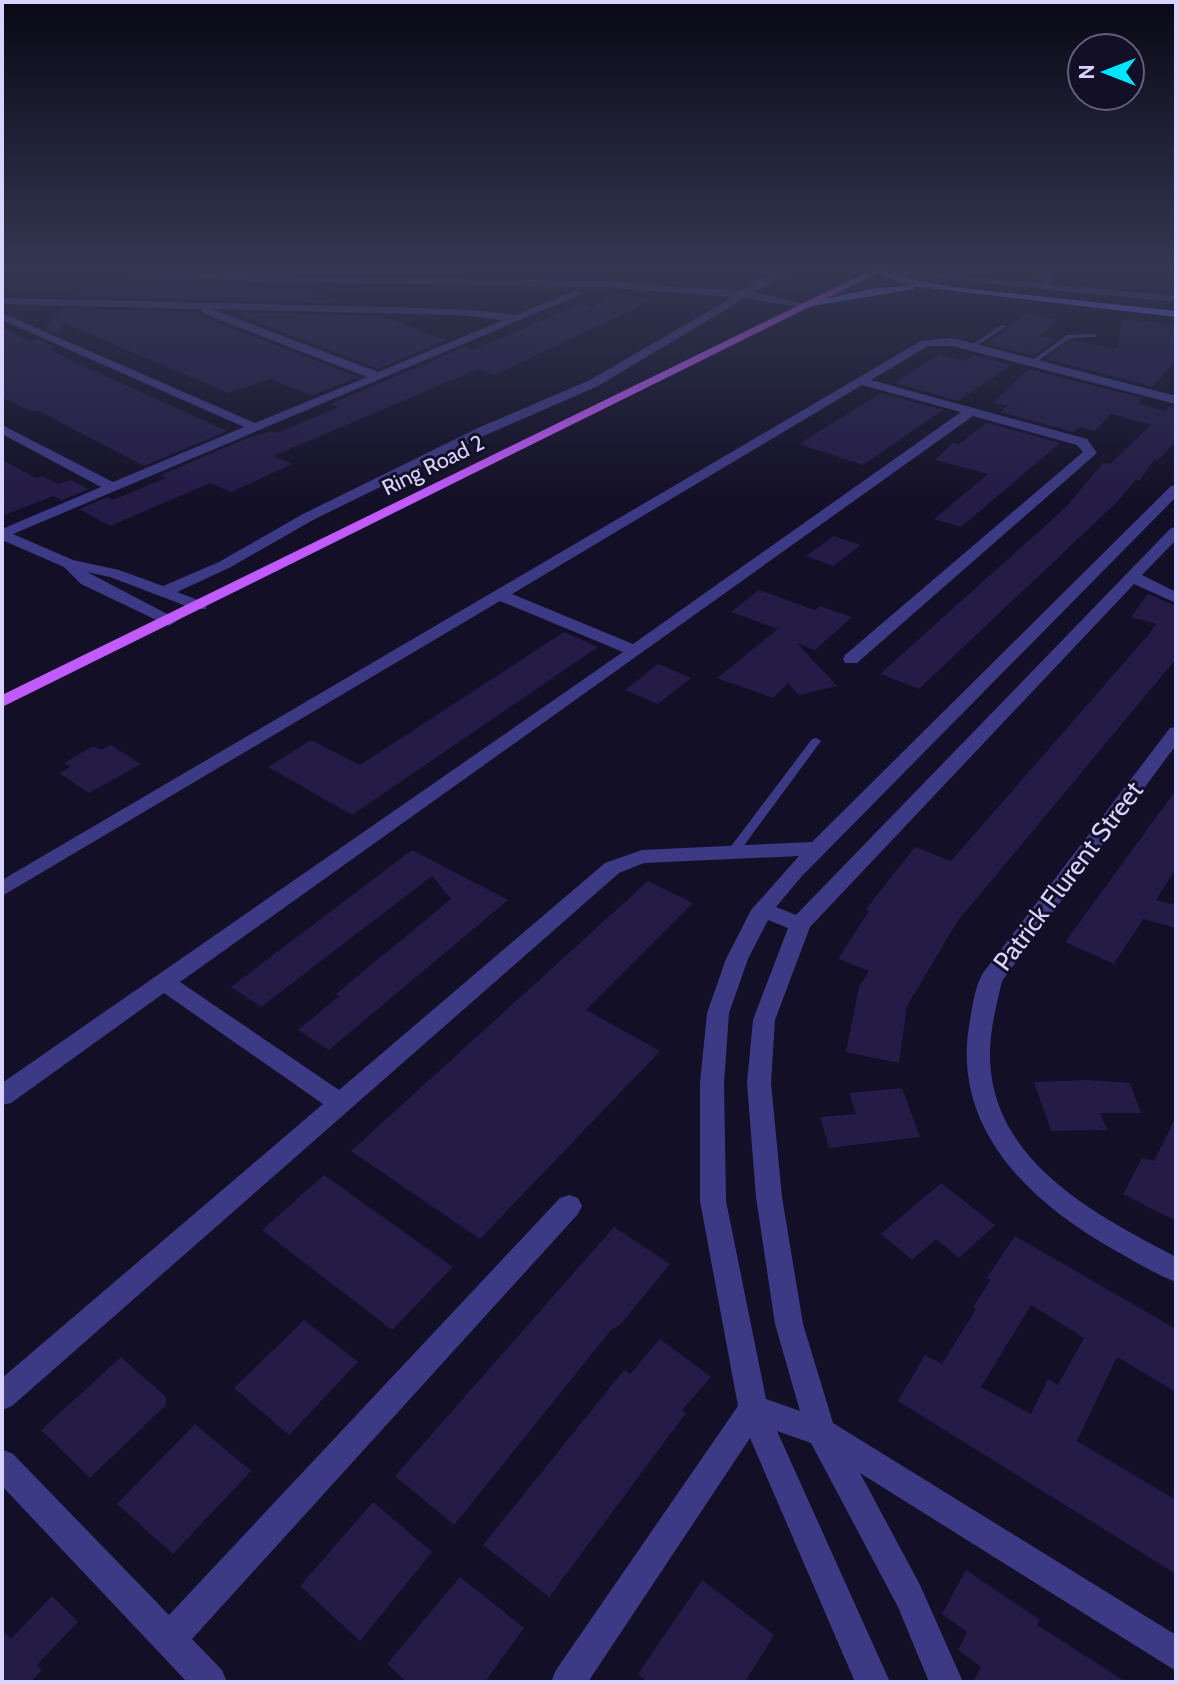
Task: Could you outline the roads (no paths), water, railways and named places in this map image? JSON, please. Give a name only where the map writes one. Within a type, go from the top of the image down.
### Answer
[{"type":"main road","name":"Ring Road 2","points":[[2,702],[720,347]]},
{"type":"street","points":[[71,347],[256,428]]},
{"type":"street","points":[[298,347],[379,377]]},
{"type":"street","points":[[2,535],[451,347]]},
{"type":"street","points":[[164,592],[224,565],[308,517],[483,431],[594,383],[656,347]]},
{"type":"street","points":[[2,889],[919,347]]},
{"type":"street","points":[[971,347],[1176,400]]},
{"type":"street","points":[[851,659],[1090,453],[1082,442],[861,381]]},
{"type":"street","points":[[2,1096],[971,411]]},
{"type":"street","points":[[2,429],[112,487]]},
{"type":"street","points":[[2,442],[17,437]]},
{"type":"street","points":[[873,1682],[843,1620],[753,1409],[713,1201],[712,1083],[718,1013],[737,959],[762,910],[819,848],[1176,489]]},
{"type":"street","points":[[946,1682],[909,1596],[821,1432],[789,1324],[769,1197],[759,1083],[764,1020],[800,924],[1176,531]]},
{"type":"street","points":[[2,535],[69,564],[114,573],[200,606]]},
{"type":"street","points":[[69,564],[87,581],[169,621]]},
{"type":"street","points":[[1133,577],[1176,598]]},
{"type":"street","points":[[499,595],[635,651]]},
{"type":"street","points":[[998,668],[1031,681]]},
{"type":"street","name":"Patrick Flurent Street","points":[[1176,732],[991,979],[981,1021],[979,1070],[991,1121],[1032,1181],[1094,1226],[1176,1270]]},
{"type":"street","points":[[2,1396],[612,868],[642,857],[819,848]]},
{"type":"street","points":[[762,910],[800,924]]},
{"type":"street","points":[[164,982],[340,1103]]},
{"type":"street","points":[[169,1640],[569,1206]]},
{"type":"street","points":[[753,1409],[821,1432],[1176,1654]]},
{"type":"street","points":[[568,1682],[753,1409]]},
{"type":"street","points":[[2,1464],[210,1682]]},
{"type":"lane","points":[[1032,363],[1054,347]]},
{"type":"lane","points":[[733,852],[816,741]]}]
